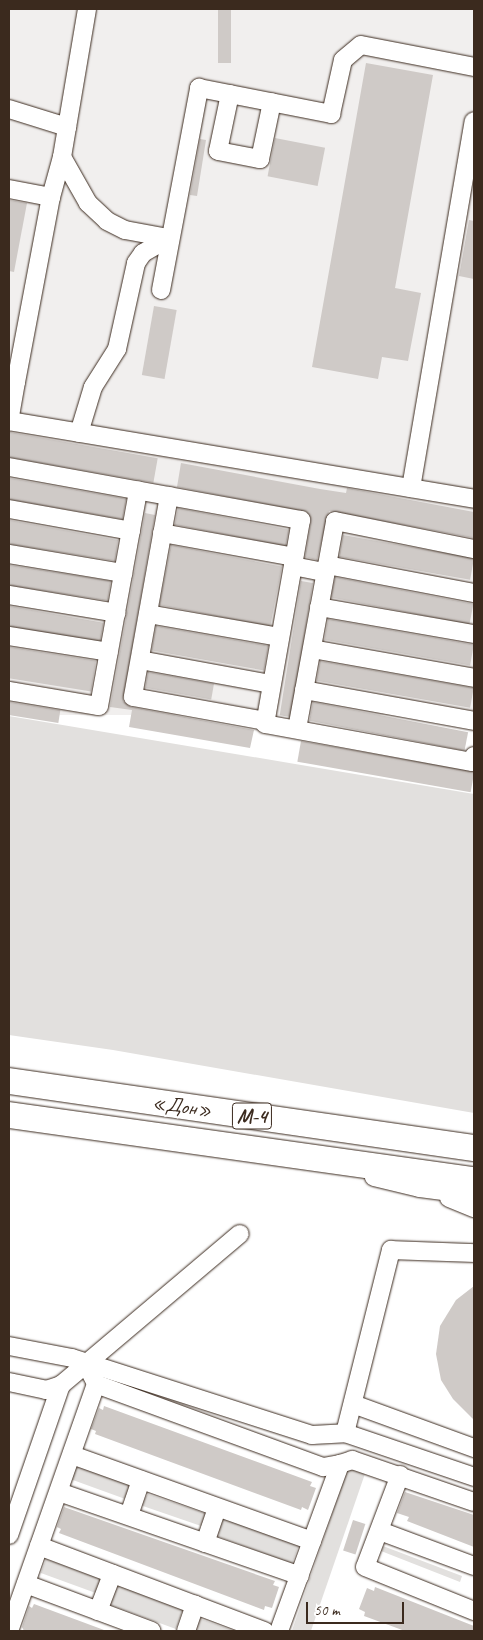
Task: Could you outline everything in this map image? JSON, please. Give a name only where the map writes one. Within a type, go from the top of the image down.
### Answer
[{"type":"highway","name":"«Дон»","points":[[9,1081],[474,1148]]},
{"type":"highway","name":"«Дон»","points":[[9,1115],[474,1180]]},
{"type":"street","points":[[87,9],[62,157],[51,197],[12,381],[9,421],[474,499]]},
{"type":"street","points":[[161,290],[169,238],[199,88],[331,114],[343,60],[361,45],[474,67]]},
{"type":"street","points":[[230,94],[218,151],[260,159],[272,102]]},
{"type":"street","points":[[9,109],[67,127]]},
{"type":"street","points":[[411,488],[474,121]]},
{"type":"street","points":[[62,157],[88,204],[107,220],[125,230],[169,238]]},
{"type":"street","points":[[9,189],[51,197]]},
{"type":"street","points":[[79,433],[93,387],[118,349],[136,263],[142,253],[169,238]]},
{"type":"street","points":[[9,467],[301,520],[265,721]]},
{"type":"street","points":[[9,691],[99,706],[138,490]]},
{"type":"street","points":[[169,496],[133,697],[473,762],[474,756]]},
{"type":"street","points":[[9,509],[131,531]]},
{"type":"street","points":[[296,729],[335,521],[474,549]]},
{"type":"street","points":[[162,533],[326,569],[474,593]]},
{"type":"street","points":[[9,554],[123,573]]},
{"type":"street","points":[[9,595],[116,613]]},
{"type":"street","points":[[319,606],[474,634]]},
{"type":"street","points":[[148,614],[280,637]]},
{"type":"street","points":[[9,636],[109,652]]},
{"type":"street","points":[[312,648],[474,678]]},
{"type":"street","points":[[140,660],[271,684]]},
{"type":"street","points":[[304,690],[474,721]]},
{"type":"street","points":[[306,1157],[420,1188],[474,1208]]},
{"type":"street","points":[[420,1188],[474,1195]]},
{"type":"street","points":[[9,1382],[46,1390],[61,1385],[85,1362],[240,1234]]},
{"type":"street","points":[[345,1432],[391,1250],[474,1253]]},
{"type":"street","points":[[9,1346],[85,1362],[312,1435],[345,1432],[474,1476]]},
{"type":"street","points":[[85,1362],[96,1384],[323,1467],[352,1460],[474,1502]]},
{"type":"street","points":[[9,1631],[96,1384]]},
{"type":"street","points":[[9,1535],[61,1385]]},
{"type":"street","points":[[353,1404],[474,1448]]},
{"type":"street","points":[[72,1455],[312,1541]]},
{"type":"street","points":[[279,1631],[340,1464]]},
{"type":"street","points":[[400,1475],[365,1568],[474,1611]]},
{"type":"street","points":[[129,1515],[141,1480]]},
{"type":"street","points":[[59,1492],[300,1576]]},
{"type":"street","points":[[205,1543],[217,1508]]},
{"type":"street","points":[[380,1530],[474,1566]]},
{"type":"street","points":[[39,1546],[264,1631]]},
{"type":"street","points":[[98,1611],[112,1574]]},
{"type":"street","points":[[26,1584],[152,1631]]},
{"type":"street","points":[[186,1631],[195,1605]]},
{"type":"shaded area","points":[[9,9],[474,9],[474,715],[9,715]]},
{"type":"shaded area","points":[[9,716],[474,794],[474,1113],[113,1050],[9,1035]]},
{"type":"shaded area","points":[[76,1463],[135,1485],[129,1501],[70,1479]]},
{"type":"shaded area","points":[[349,1465],[366,1471],[311,1631],[292,1631]]},
{"type":"shaded area","points":[[148,1494],[204,1513],[206,1516],[204,1527],[140,1505]]},
{"type":"shaded area","points":[[220,1516],[299,1545],[292,1564],[213,1535]]},
{"type":"shaded area","points":[[383,1546],[462,1576],[460,1582],[381,1551]]},
{"type":"shaded area","points":[[46,1559],[104,1580],[99,1594],[41,1573]]},
{"type":"shaded area","points":[[117,1583],[184,1607],[176,1629],[109,1605]]},
{"type":"shaded area","points":[[195,1617],[235,1631],[193,1631]]},
{"type":"building","points":[[218,9],[231,9],[231,63],[218,63]]},
{"type":"building","points":[[366,63],[433,75],[395,288],[421,293],[408,361],[382,357],[378,379],[312,367]]},
{"type":"building","points":[[275,138],[325,148],[318,186],[268,176]]},
{"type":"building","points":[[200,139],[206,140],[197,196],[190,195]]},
{"type":"building","points":[[9,200],[27,203],[14,272],[9,271]]},
{"type":"building","points":[[469,220],[474,221],[474,279],[459,276]]},
{"type":"building","points":[[154,306],[177,310],[164,379],[142,375]]},
{"type":"building","points":[[9,432],[158,458],[153,483],[9,457]]},
{"type":"building","points":[[181,463],[346,493],[347,488],[474,512],[474,538],[329,511],[317,560],[305,557],[311,521],[307,512],[177,487]]},
{"type":"building","points":[[9,478],[126,499],[123,519],[9,499]]},
{"type":"building","points":[[178,508],[289,530],[286,546],[175,525]]},
{"type":"building","points":[[145,513],[155,515],[123,701],[131,707],[254,730],[250,748],[129,727],[132,710],[110,707]]},
{"type":"building","points":[[9,520],[118,540],[115,561],[9,544]]},
{"type":"building","points":[[343,535],[474,558],[470,580],[339,557]]},
{"type":"building","points":[[171,545],[282,567],[270,626],[159,605]]},
{"type":"building","points":[[9,565],[111,581],[108,601],[9,585]]},
{"type":"building","points":[[335,577],[473,604],[469,625],[331,598]]},
{"type":"building","points":[[301,581],[313,583],[292,717],[280,715]]},
{"type":"building","points":[[9,606],[104,623],[100,642],[9,626]]},
{"type":"building","points":[[328,619],[474,645],[470,665],[324,640]]},
{"type":"building","points":[[156,626],[268,646],[264,670],[152,651]]},
{"type":"building","points":[[9,647],[96,661],[91,691],[9,678]]},
{"type":"building","points":[[320,661],[474,688],[470,708],[317,681]]},
{"type":"building","points":[[148,672],[214,684],[211,699],[145,688]]},
{"type":"building","points":[[9,702],[60,710],[58,723],[9,715]]},
{"type":"building","points":[[313,702],[468,732],[464,751],[309,721]]},
{"type":"building","points":[[301,741],[474,772],[471,792],[297,762]]},
{"type":"building","points":[[474,1286],[474,1420],[453,1399],[441,1380],[436,1354],[440,1326],[456,1300]]},
{"type":"building","points":[[104,1406],[312,1482],[310,1486],[316,1488],[308,1510],[302,1507],[301,1510],[95,1434],[96,1431],[91,1429],[99,1408],[103,1410]]},
{"type":"building","points":[[405,1492],[474,1515],[474,1547],[407,1521],[409,1517],[397,1513]]},
{"type":"building","points":[[64,1507],[275,1581],[273,1585],[279,1587],[272,1608],[265,1606],[264,1610],[59,1533],[61,1529],[57,1527]]},
{"type":"building","points":[[353,1520],[365,1524],[355,1554],[343,1550]]},
{"type":"building","points":[[375,1587],[474,1626],[474,1631],[405,1631],[364,1616],[365,1612],[359,1609],[367,1588],[374,1591]]},
{"type":"building","points":[[34,1604],[104,1631],[24,1631],[22,1627],[29,1606],[32,1608]]}]
